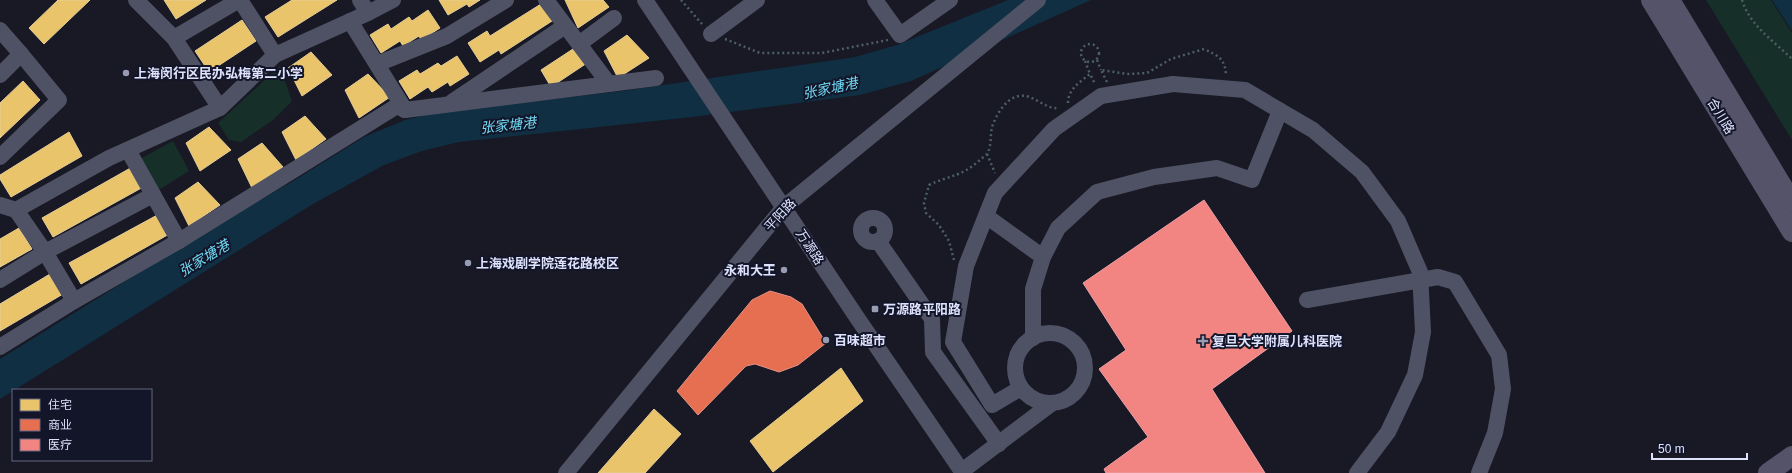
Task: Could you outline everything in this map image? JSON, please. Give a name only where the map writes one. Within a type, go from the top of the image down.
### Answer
[{"type":"main road","name":"合川路","points":[[1651,0],[1792,232]]},
{"type":"main road","name":"合川路","points":[[1670,0],[1792,202]]},
{"type":"main road","points":[[1768,473],[1792,456]]},
{"type":"street","points":[[136,0],[174,38],[220,108]]},
{"type":"street","points":[[174,38],[239,0],[275,55]]},
{"type":"street","points":[[16,210],[109,158],[220,108],[275,55],[350,21],[364,7],[393,0]]},
{"type":"street","points":[[377,64],[447,36],[506,0]]},
{"type":"street","points":[[546,0],[609,84]]},
{"type":"street","name":"万源路","points":[[645,0],[962,472]]},
{"type":"street","points":[[711,34],[757,0]]},
{"type":"street","points":[[875,0],[900,35],[950,0]]},
{"type":"street","name":"平阳路","points":[[566,473],[784,207],[1038,0]]},
{"type":"street","points":[[579,44],[614,18]]},
{"type":"street","points":[[350,21],[405,110]]},
{"type":"street","points":[[449,104],[565,26]]},
{"type":"street","points":[[0,30],[59,100],[0,157]]},
{"type":"street","points":[[0,75],[21,54]]},
{"type":"street","points":[[0,347],[74,301],[179,241],[397,106],[405,110],[656,78]]},
{"type":"street","points":[[1021,388],[992,405],[953,342],[965,271],[995,193],[1054,129],[1107,95],[1173,84],[1245,90],[1313,130],[1362,172],[1398,221],[1420,272],[1423,332],[1415,375],[1388,432],[1357,473]]},
{"type":"street","points":[[1032,338],[1033,289],[1043,257],[1058,228],[1097,192],[1154,177],[1217,168],[1252,180],[1280,111]]},
{"type":"street","points":[[128,150],[179,241]]},
{"type":"street","points":[[0,280],[45,252],[153,195]]},
{"type":"street","points":[[0,204],[16,210],[45,252],[74,301]]},
{"type":"street","points":[[986,216],[1043,257]]},
{"type":"street","points":[[878,241],[932,318],[933,352],[998,444]]},
{"type":"street","points":[[1307,300],[1438,278],[1455,282],[1499,354],[1503,389],[1495,433],[1479,473]]},
{"type":"street","points":[[962,472],[1051,404],[1072,396],[1080,387],[1085,376],[1085,365],[1082,354],[1076,344],[1066,337],[1055,333],[1032,338],[1024,345],[1017,355],[1015,366],[1016,378],[1021,388],[1029,397],[1039,402],[1051,404]]},
{"type":"path","points":[[681,0],[711,34],[760,53],[822,53],[880,42],[900,35]]},
{"type":"path","points":[[1742,0],[1749,16],[1757,27],[1792,59]]},
{"type":"path","points":[[1085,61],[1091,62],[1097,60],[1100,55],[1099,50],[1095,45],[1089,44],[1084,47],[1081,52],[1090,74],[1107,95]]},
{"type":"path","points":[[1101,70],[1127,74],[1148,73],[1171,59],[1204,49],[1217,56],[1225,64],[1227,89]]},
{"type":"path","points":[[1097,60],[1107,95]]},
{"type":"path","points":[[965,271],[955,264],[950,251],[949,241],[939,225],[926,213],[924,203],[928,185],[962,173],[987,154],[991,141],[992,128],[998,114],[1008,101],[1021,95],[1057,109],[1068,105],[1068,96],[1077,84],[1090,74]]},
{"type":"path","points":[[987,154],[1002,186]]},
{"type":"green space","points":[[1706,0],[1771,0],[1792,33],[1792,140]]},
{"type":"green space","points":[[280,66],[292,101],[273,120],[241,142],[229,140],[218,123]]},
{"type":"green space","points":[[173,141],[189,171],[157,191],[140,159]]},
{"type":"water","name":"张家塘港","points":[[1008,0],[1091,0],[911,81],[860,95],[692,117],[459,142],[422,151],[384,165],[313,204],[16,389],[12,389],[12,392],[0,399],[0,359],[195,238],[295,180],[364,137],[405,120],[438,112],[623,91],[855,57],[897,45]]},
{"type":"water","points":[[1772,0],[1792,0],[1792,31]]},
{"type":"building: 住宅","points":[[58,0],[90,0],[44,44],[29,28]]},
{"type":"building: 住宅","points":[[164,0],[206,0],[176,19]]},
{"type":"building: 住宅","points":[[292,0],[337,0],[278,37],[265,17]]},
{"type":"building: 住宅","points":[[439,0],[480,0],[469,7],[467,4],[448,15]]},
{"type":"building: 住宅","points":[[565,0],[603,0],[609,7],[578,28]]},
{"type":"building: 住宅","points":[[541,4],[552,21],[501,54],[499,50],[480,62],[468,43],[487,31],[490,36]]},
{"type":"building: 住宅","points":[[428,10],[440,28],[421,40],[419,36],[403,46],[400,41],[381,53],[370,35],[388,24],[391,29],[409,17],[412,21]]},
{"type":"building: 住宅","points":[[242,20],[256,41],[209,72],[195,51]]},
{"type":"building: 住宅","points":[[627,35],[649,58],[618,78],[604,51]]},
{"type":"building: 住宅","points":[[576,47],[587,63],[551,87],[541,70]]},
{"type":"building: 住宅","points":[[311,52],[332,75],[302,96],[288,68]]},
{"type":"building: 住宅","points":[[457,56],[469,74],[450,86],[448,82],[432,92],[428,87],[410,99],[399,81],[417,70],[420,74],[438,63],[441,66]]},
{"type":"building: 住宅","points":[[368,74],[390,97],[359,118],[345,90]]},
{"type":"building: 住宅","points":[[23,81],[40,100],[0,138],[0,103]]},
{"type":"building: 住宅","points":[[305,116],[326,139],[296,160],[282,132]]},
{"type":"building: 住宅","points":[[209,127],[231,150],[200,171],[186,143]]},
{"type":"building: 住宅","points":[[69,132],[82,156],[11,197],[0,179],[0,175]]},
{"type":"building: 住宅","points":[[262,143],[283,167],[252,188],[238,159]]},
{"type":"building: 住宅","points":[[134,166],[145,186],[53,237],[42,218]]},
{"type":"building: 住宅","points":[[198,182],[220,205],[189,226],[175,198]]},
{"type":"building: 住宅","points":[[161,213],[171,233],[81,284],[69,263]]},
{"type":"building: 住宅","points":[[19,228],[32,249],[0,267],[0,239]]},
{"type":"building: 住宅","points":[[50,274],[63,294],[0,331],[0,304]]},
{"type":"building: 住宅","points":[[841,368],[863,401],[773,472],[750,441]]},
{"type":"building: 住宅","points":[[654,409],[681,434],[645,473],[598,473]]},
{"type":"building: 商业","points":[[770,291],[791,297],[802,304],[826,343],[798,365],[779,372],[755,364],[746,366],[698,415],[677,391],[752,300]]},
{"type":"building: 医疗","points":[[1204,200],[1292,331],[1212,389],[1265,473],[1106,473],[1104,469],[1148,437],[1099,369],[1126,350],[1083,283]]},
{"type":"place","name":"上海闵行区民办弘梅第二小学","points":[[126,73]]},
{"type":"place","name":"上海戏剧学院莲花路校区","points":[[468,263]]},
{"type":"place","name":"永和大王","points":[[784,270]]},
{"type":"place","name":"万源路平阳路","points":[[875,309]]},
{"type":"place","name":"百味超市","points":[[826,340]]},
{"type":"place","name":"复旦大学附属儿科医院","points":[[1203,341]]}]
